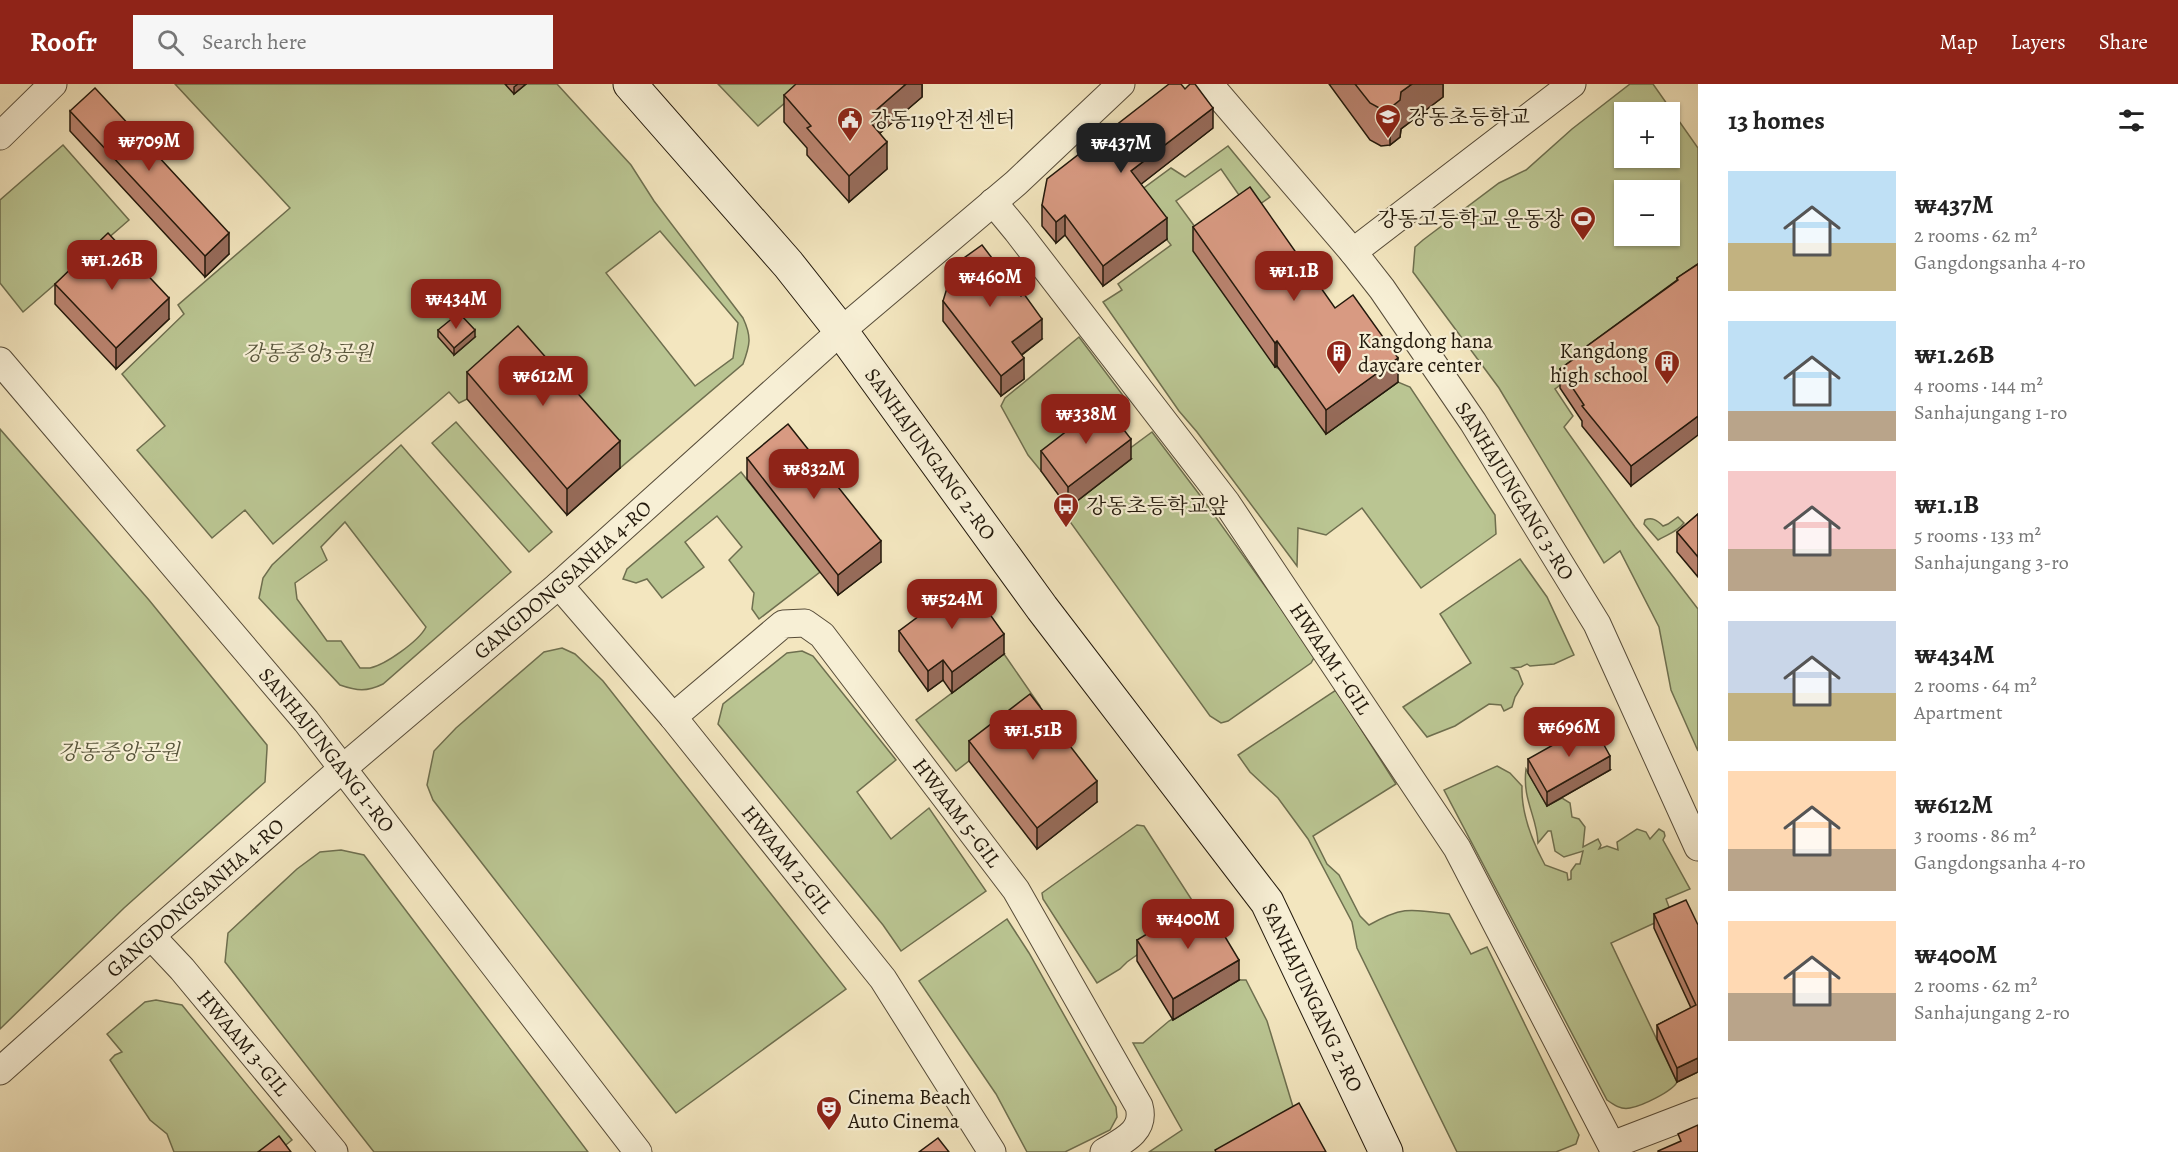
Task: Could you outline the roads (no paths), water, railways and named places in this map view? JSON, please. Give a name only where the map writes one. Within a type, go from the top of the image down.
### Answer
[{"type":"main road","name":"SANHAJUNGANG 2-RO","points":[[630,84],[788,264],[842,331],[1042,608],[1267,902],[1386,1152]]},
{"type":"street","points":[[0,136],[53,84]]},
{"type":"street","name":"GANGDONGSANHA 4-RO","points":[[0,1071],[342,769],[559,585],[842,331],[1016,183],[1121,84]]},
{"type":"street","name":"SANHAJUNGANG 3-RO","points":[[1209,84],[1382,289],[1473,422],[1597,624],[1698,847]]},
{"type":"street","points":[[1353,252],[1572,84]]},
{"type":"street","name":"HWAAM 1-GIL","points":[[993,202],[1226,502],[1457,848],[1613,1149]]},
{"type":"street","name":"SANHAJUNGANG 1-RO","points":[[0,361],[306,721],[638,1152]]},
{"type":"street","name":"HWAAM 2-GIL","points":[[559,585],[673,717],[883,980],[993,1152]]},
{"type":"street","name":"HWAAM 5-GIL","points":[[673,717],[783,624],[804,623],[822,635],[1016,890],[1139,1106],[1141,1117],[1136,1131],[1104,1152]]},
{"type":"street","name":"HWAAM 3-GIL","points":[[151,936],[189,978],[334,1152]]},
{"type":"street","points":[[1613,1149],[1698,1112]]},
{"type":"place","name":"강동초등학교","points":[[1388,140]]},
{"type":"place","name":"강동119안전센터","points":[[850,143]]},
{"type":"place","name":"강동고등학교 운동장","points":[[1583,242]]},
{"type":"place","name":"Kangdong hana daycare center","points":[[1339,376]]},
{"type":"place","name":"Kangdong high school","points":[[1667,386]]},
{"type":"place","name":"강동초등학교앞","points":[[1066,529]]},
{"type":"place","name":"Cinema Beach Auto Cinema","points":[[829,1132]]},
{"type":"park label","name":"강동중앙3공원","points":[[308,353]]},
{"type":"park label","name":"강동중앙공원","points":[[119,752]]}]
